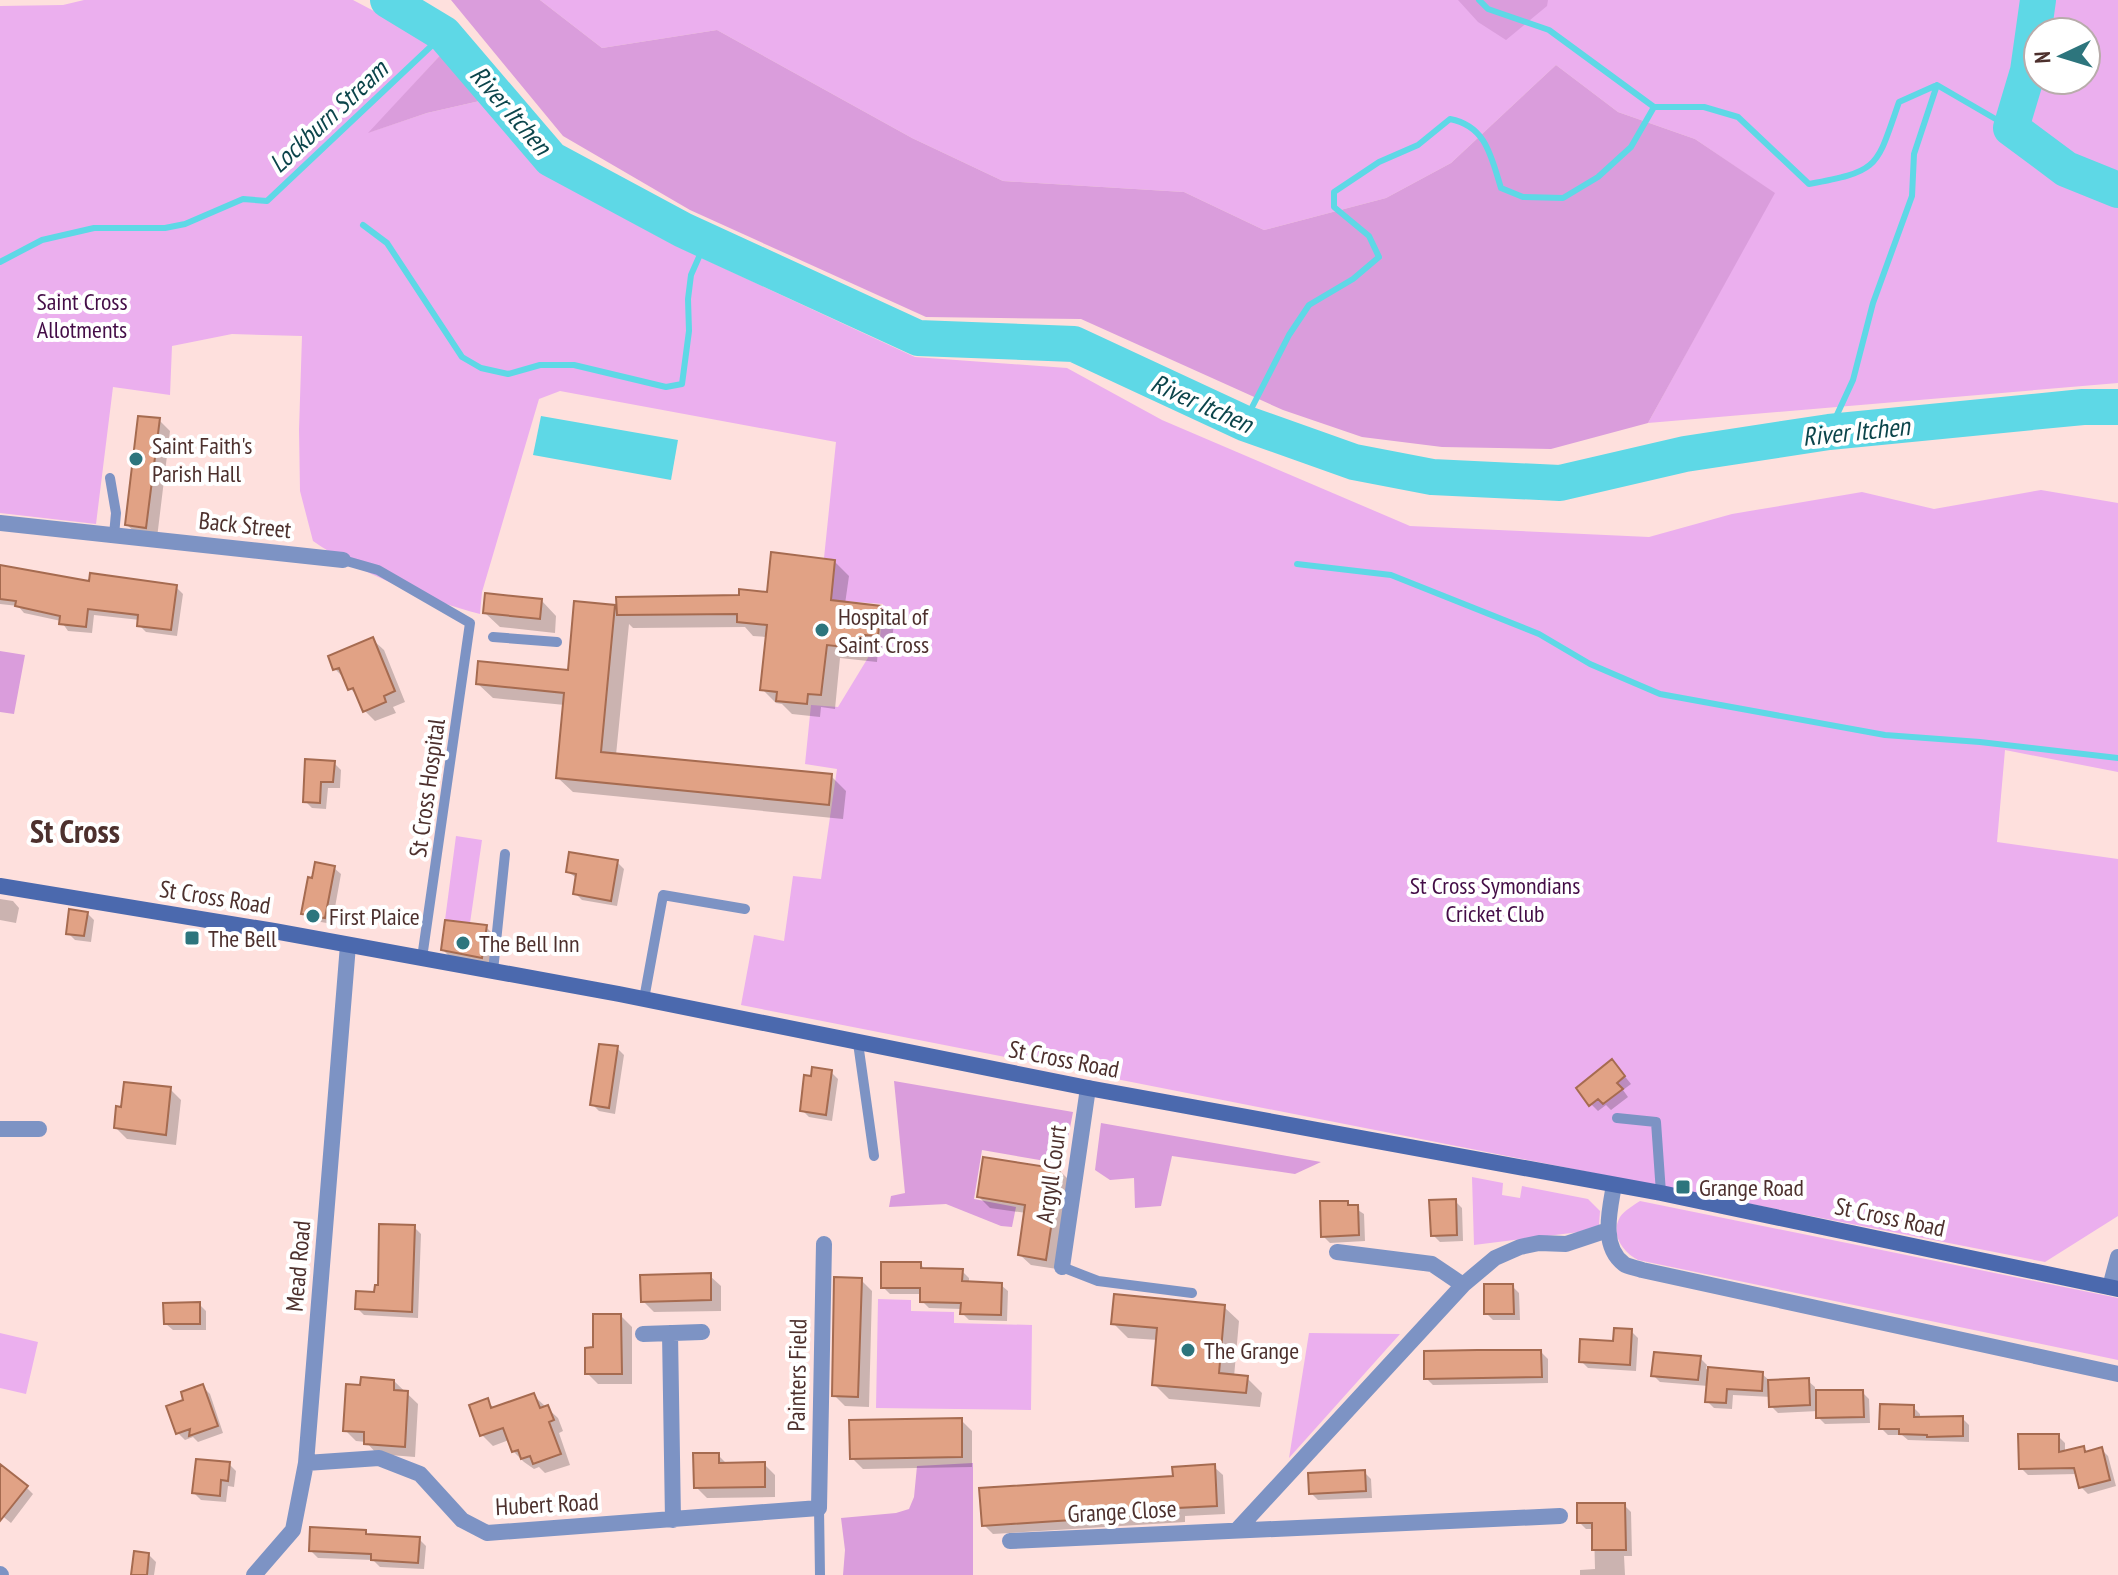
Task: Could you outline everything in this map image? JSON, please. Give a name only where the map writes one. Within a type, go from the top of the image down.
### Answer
[{"type":"main road","name":"St Cross Road","points":[[0,886],[644,999],[1088,1088],[1661,1193],[2114,1288]]},
{"type":"street","name":"Back Street","points":[[0,523],[343,560]]},
{"type":"street","name":"Mead Road","points":[[254,1575],[293,1530],[306,1463],[348,945]]},
{"type":"street","name":"Argyll Court","points":[[1062,1267],[1088,1088]]},
{"type":"street","points":[[0,1129],[39,1129]]},
{"type":"street","points":[[1614,1185],[1608,1230],[1611,1245],[1623,1263],[1642,1270],[2118,1374]]},
{"type":"street","points":[[1237,1530],[1463,1285],[1495,1258],[1520,1247],[1539,1243],[1566,1244],[1608,1230]]},
{"type":"street","name":"Painters Field","points":[[819,1508],[824,1244]]},
{"type":"street","points":[[1337,1252],[1432,1264],[1463,1285]]},
{"type":"street","points":[[2114,1288],[2118,1257]]},
{"type":"street","points":[[643,1334],[702,1332]]},
{"type":"street","points":[[670,1333],[673,1520]]},
{"type":"street","name":"Hubert Road","points":[[306,1463],[379,1458],[420,1474],[462,1520],[487,1533],[819,1508]]},
{"type":"street","points":[[1237,1530],[1560,1516]]},
{"type":"street","name":"Grange Close","points":[[1010,1541],[1237,1530]]},
{"type":"lane","points":[[110,478],[116,513],[114,535]]},
{"type":"lane","name":"Back Street","points":[[343,560],[378,570],[473,631]]},
{"type":"lane","name":"St Cross Hospital","points":[[422,958],[473,631]]},
{"type":"lane","points":[[493,637],[557,642]]},
{"type":"lane","points":[[493,971],[505,854]]},
{"type":"lane","points":[[644,999],[663,895],[745,909]]},
{"type":"lane","points":[[858,1043],[874,1156]]},
{"type":"lane","points":[[1617,1118],[1656,1122],[1661,1193]]},
{"type":"lane","points":[[1062,1267],[1098,1281],[1192,1293]]},
{"type":"lane","points":[[819,1508],[820,1575]]},
{"type":"green space","points":[[84,0],[353,0],[446,49],[370,132],[427,113],[484,100],[533,163],[578,193],[674,245],[915,357],[1067,368],[1162,420],[1410,526],[1649,537],[1732,514],[1862,492],[1934,509],[2041,490],[2118,503],[2118,772],[2005,750],[1997,842],[2118,859],[2118,1216],[2045,1262],[741,1005],[754,935],[784,941],[793,876],[821,879],[837,769],[805,764],[811,705],[838,707],[880,638],[883,604],[831,600],[835,560],[824,558],[836,442],[560,391],[539,399],[482,592],[480,614],[394,584],[313,541],[300,491],[302,336],[232,334],[172,346],[170,395],[113,387],[96,524],[0,513],[0,6],[63,5]]},
{"type":"green space","points":[[540,0],[2118,0],[2118,383],[1648,423],[1774,193],[1695,139],[1618,112],[1556,65],[1451,163],[1386,198],[1264,230],[1184,192],[1003,181],[912,138],[717,30],[602,48]]},
{"type":"green space","points":[[456,836],[482,840],[470,923],[445,920]]},
{"type":"green space","points":[[1472,1177],[1503,1183],[1502,1195],[1520,1198],[1522,1186],[1588,1199],[1600,1211],[1599,1225],[1588,1231],[1474,1245]]},
{"type":"green space","points":[[1640,1201],[2118,1298],[2118,1360],[1638,1260],[1623,1248],[1616,1230],[1622,1215]]},
{"type":"green space","points":[[878,1299],[911,1300],[911,1311],[954,1312],[954,1323],[1032,1325],[1031,1410],[876,1408]]},
{"type":"green space","points":[[0,1333],[38,1342],[26,1394],[0,1388]]},
{"type":"green space","points":[[1309,1333],[1400,1334],[1289,1458]]},
{"type":"shaded area","points":[[451,0],[540,0],[602,48],[717,30],[912,138],[1003,181],[1184,192],[1264,230],[1386,198],[1451,163],[1556,65],[1618,112],[1695,139],[1775,193],[1648,423],[1551,449],[1442,447],[1362,437],[1283,410],[1081,319],[926,317],[690,210],[563,136]]},
{"type":"shaded area","points":[[1458,0],[1548,0],[1547,6],[1506,40],[1478,22]]},
{"type":"shaded area","points":[[446,49],[484,100],[427,113],[368,133]]},
{"type":"shaded area","points":[[0,651],[25,655],[14,714],[0,712]]},
{"type":"shaded area","points":[[894,1081],[1073,1112],[1063,1164],[982,1150],[974,1199],[1016,1207],[1012,1227],[1001,1226],[946,1204],[889,1207],[891,1196],[905,1193]]},
{"type":"shaded area","points":[[1101,1123],[1321,1162],[1295,1174],[1172,1156],[1161,1206],[1135,1208],[1134,1178],[1110,1180],[1095,1170]]},
{"type":"shaded area","points":[[973,1463],[973,1575],[843,1575],[845,1550],[841,1518],[909,1509],[914,1497],[917,1466]]},
{"type":"water","points":[[541,416],[678,440],[671,480],[533,455]]},
{"type":"building","points":[[138,416],[160,418],[146,528],[125,525]]},
{"type":"building","name":"Hospital of Saint Cross","points":[[771,552],[835,560],[831,600],[881,606],[878,636],[865,635],[863,649],[827,645],[821,695],[808,694],[807,704],[776,701],[777,692],[760,690],[767,625],[737,622],[737,614],[617,615],[616,597],[739,595],[739,589],[767,592]]},
{"type":"building","points":[[0,565],[89,581],[90,573],[177,585],[171,630],[137,626],[138,615],[88,609],[86,627],[59,624],[60,616],[15,606],[16,601],[0,599]]},
{"type":"building","points":[[485,593],[542,599],[540,619],[483,613]]},
{"type":"building","points":[[574,601],[615,605],[601,752],[832,774],[829,805],[556,778],[564,693],[476,684],[478,661],[568,670]]},
{"type":"building","points":[[373,637],[395,691],[384,696],[386,702],[363,712],[353,688],[348,690],[339,668],[333,670],[328,656]]},
{"type":"building","points":[[305,759],[335,761],[333,782],[321,782],[320,803],[303,802]]},
{"type":"building","points":[[569,852],[618,860],[611,901],[573,894],[576,874],[566,872]]},
{"type":"building","points":[[315,862],[335,866],[325,918],[301,914],[308,877],[312,878]]},
{"type":"building","points":[[69,909],[88,912],[84,936],[66,934]]},
{"type":"building","name":"The Bell Inn","points":[[445,920],[487,925],[482,958],[441,950]]},
{"type":"building","points":[[599,1044],[618,1046],[609,1108],[590,1105]]},
{"type":"building","points":[[1612,1059],[1625,1076],[1617,1083],[1623,1089],[1603,1104],[1598,1099],[1589,1106],[1576,1088]]},
{"type":"building","points":[[812,1067],[832,1070],[826,1115],[800,1111],[804,1075],[811,1076]]},
{"type":"building","points":[[124,1082],[171,1087],[166,1135],[114,1128],[116,1106],[121,1107]]},
{"type":"building","points":[[983,1157],[1060,1169],[1046,1260],[1018,1255],[1025,1205],[977,1197]]},
{"type":"building","points":[[1456,1199],[1457,1235],[1431,1236],[1429,1200]]},
{"type":"building","points":[[1320,1201],[1348,1201],[1348,1205],[1358,1205],[1359,1235],[1321,1237]]},
{"type":"building","points":[[379,1224],[415,1225],[412,1312],[355,1309],[356,1291],[374,1292],[375,1285],[378,1285]]},
{"type":"building","points":[[881,1262],[921,1262],[921,1268],[963,1269],[962,1281],[1002,1283],[1001,1315],[960,1314],[961,1303],[920,1302],[920,1288],[881,1288]]},
{"type":"building","points":[[711,1273],[711,1300],[641,1302],[640,1275]]},
{"type":"building","points":[[834,1277],[862,1278],[858,1397],[832,1396]]},
{"type":"building","points":[[1484,1284],[1513,1284],[1514,1314],[1484,1314]]},
{"type":"building","name":"The Grange","points":[[1114,1294],[1225,1305],[1219,1373],[1248,1376],[1246,1393],[1152,1385],[1157,1328],[1111,1324]]},
{"type":"building","points":[[200,1302],[200,1324],[164,1324],[163,1303]]},
{"type":"building","points":[[593,1314],[621,1314],[622,1374],[585,1374],[585,1348],[593,1347]]},
{"type":"building","points":[[1614,1328],[1632,1329],[1630,1365],[1579,1362],[1580,1339],[1613,1341]]},
{"type":"building","points":[[1541,1350],[1542,1377],[1424,1379],[1424,1351]]},
{"type":"building","points":[[1654,1352],[1701,1356],[1698,1380],[1651,1376]]},
{"type":"building","points":[[1708,1367],[1763,1372],[1762,1391],[1727,1389],[1726,1403],[1705,1402]]},
{"type":"building","points":[[361,1377],[394,1380],[394,1390],[408,1391],[405,1447],[364,1444],[364,1432],[343,1431],[346,1384],[360,1385]]},
{"type":"building","points":[[1809,1378],[1810,1405],[1769,1407],[1768,1380]]},
{"type":"building","points":[[203,1384],[218,1426],[189,1436],[190,1429],[176,1434],[166,1406],[183,1400],[181,1392]]},
{"type":"building","points":[[1816,1390],[1863,1390],[1864,1417],[1816,1418]]},
{"type":"building","points":[[534,1393],[540,1408],[548,1405],[554,1420],[549,1422],[561,1454],[533,1464],[530,1456],[521,1459],[518,1450],[512,1452],[503,1428],[480,1436],[469,1405],[488,1398],[491,1408]]},
{"type":"building","points":[[1880,1404],[1914,1405],[1914,1417],[1963,1416],[1963,1436],[1927,1437],[1899,1434],[1899,1429],[1879,1429]]},
{"type":"building","points":[[962,1418],[962,1457],[850,1459],[849,1420]]},
{"type":"building","points":[[2018,1434],[2059,1434],[2059,1452],[2084,1446],[2085,1452],[2102,1447],[2110,1480],[2079,1488],[2074,1468],[2019,1469]]},
{"type":"building","points":[[693,1453],[719,1453],[719,1463],[765,1462],[765,1487],[694,1488]]},
{"type":"building","points":[[196,1459],[230,1462],[228,1481],[221,1480],[220,1496],[192,1493]]},
{"type":"building","points":[[0,1464],[28,1486],[0,1521]]},
{"type":"building","points":[[1215,1464],[1217,1506],[1177,1508],[1177,1513],[982,1526],[979,1488],[1173,1476],[1172,1467]]},
{"type":"building","points":[[1365,1470],[1366,1491],[1309,1494],[1308,1473]]},
{"type":"building","points":[[1577,1503],[1625,1503],[1626,1550],[1592,1550],[1592,1523],[1577,1523]]},
{"type":"building","points":[[310,1527],[420,1537],[418,1563],[371,1560],[371,1554],[309,1551]]},
{"type":"building","points":[[134,1551],[149,1553],[147,1575],[131,1575]]},
{"type":"waterway","name":"River Itchen","points":[[388,0],[444,34],[551,159],[683,230],[918,338],[1074,344],[1244,423],[1354,462],[1432,477],[1560,483],[1685,454],[1829,432],[2083,407],[2118,407]]},
{"type":"waterway","points":[[1479,0],[1488,9],[1549,30],[1654,107],[1704,107],[1738,117],[1809,184],[1863,170],[1879,154],[1899,102],[1937,85],[2011,128]]},
{"type":"waterway","points":[[2038,0],[2028,71],[2011,128],[2066,169],[2118,190]]},
{"type":"waterway","name":"Lockburn Stream","points":[[0,262],[42,240],[94,228],[165,228],[185,224],[243,199],[267,201],[444,34]]},
{"type":"waterway","points":[[1829,432],[1853,380],[1873,303],[1912,196],[1914,154],[1937,85]]},
{"type":"waterway","points":[[1244,423],[1289,335],[1309,305],[1353,279],[1379,257],[1369,236],[1334,207],[1334,192],[1379,162],[1418,145],[1450,119],[1472,128],[1479,135],[1490,154],[1501,188],[1523,197],[1563,198],[1598,177],[1631,147],[1654,107]]},
{"type":"waterway","points":[[363,225],[387,243],[462,357],[481,368],[508,374],[540,365],[574,365],[666,387],[682,384],[689,331],[691,275],[706,241]]},
{"type":"waterway","points":[[1297,564],[1391,575],[1539,634],[1590,664],[1660,694],[1885,735],[2118,758]]},
{"type":"place","name":"Saint Faith's Parish Hall","points":[[136,459]]},
{"type":"place","name":"Hospital of Saint Cross","points":[[822,630]]},
{"type":"place","name":"First Plaice","points":[[313,916]]},
{"type":"place","name":"The Bell","points":[[192,938]]},
{"type":"place","name":"The Bell Inn","points":[[463,943]]},
{"type":"place","name":"Grange Road","points":[[1683,1187]]},
{"type":"place","name":"The Grange","points":[[1188,1350]]},
{"type":"district","name":"St Cross","points":[[75,831]]},
{"type":"park label","name":"Saint Cross Allotments","points":[[82,315]]},
{"type":"park label","name":"St Cross Symondians Cricket Club","points":[[1495,899]]}]
